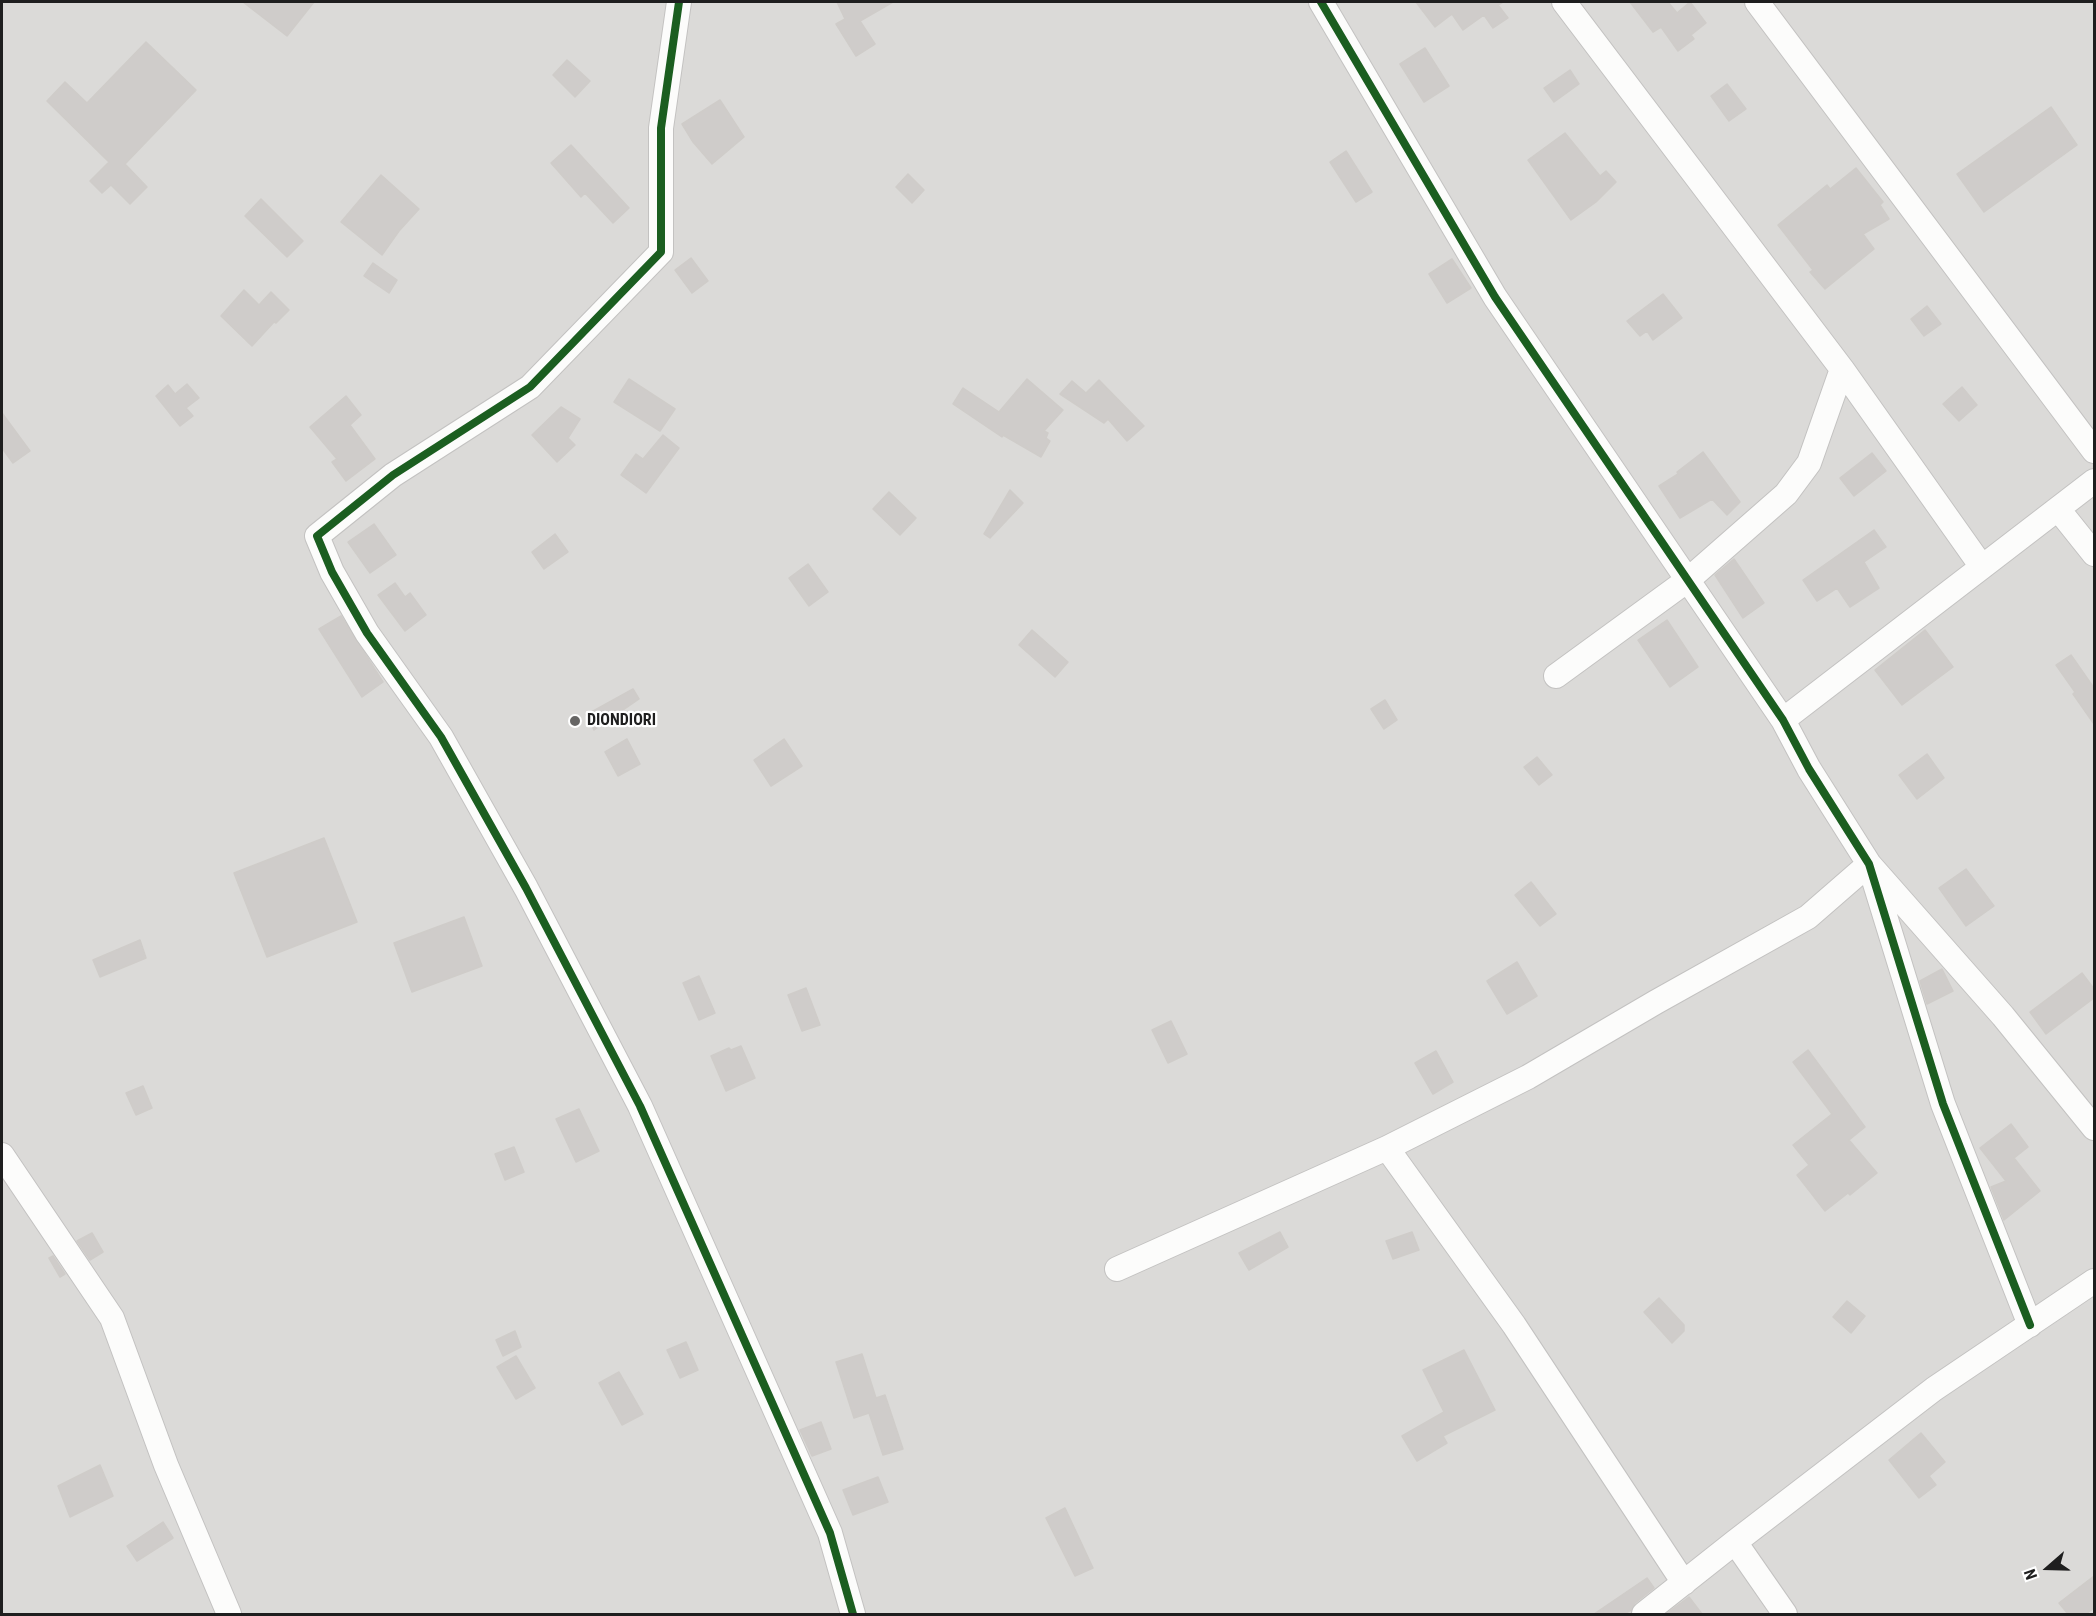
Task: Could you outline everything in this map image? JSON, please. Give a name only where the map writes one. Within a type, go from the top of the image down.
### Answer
[{"type":"street","points":[[679,2],[661,128],[661,252],[530,387],[393,475],[317,536],[332,572],[367,633],[441,737],[521,878],[640,1106],[830,1533],[853,1614]]},
{"type":"street","points":[[1320,2],[1495,297],[1783,720],[1809,769],[1869,864],[2003,1016],[2094,1128]]},
{"type":"street","points":[[1564,2],[1842,369],[1982,567]]},
{"type":"street","points":[[1757,2],[2094,451]]},
{"type":"street","points":[[1556,676],[1689,579],[1786,494],[1809,463],[1842,369]]},
{"type":"street","points":[[1783,720],[2094,481]]},
{"type":"street","points":[[2058,509],[2094,554]]},
{"type":"street","points":[[1117,1269],[1387,1148],[1528,1077],[1808,917],[1869,864]]},
{"type":"street","points":[[1869,864],[1943,1104],[2030,1325]]},
{"type":"street","points":[[1387,1148],[1514,1325],[1684,1583]]},
{"type":"street","points":[[2,1155],[112,1318],[166,1465],[229,1614]]},
{"type":"street","points":[[1644,1614],[1934,1389],[2094,1281]]},
{"type":"street","points":[[1736,1542],[1785,1614]]},
{"type":"shaded area","points":[[2,2],[2094,2],[2094,1614],[2,1614]]},
{"type":"building","points":[[243,2],[314,2],[287,36]]},
{"type":"building","points":[[837,2],[893,2],[860,21],[875,44],[856,56],[836,24],[845,19]]},
{"type":"building","points":[[1416,2],[1503,2],[1498,5],[1508,18],[1493,28],[1484,15],[1463,30],[1452,14],[1435,27]]},
{"type":"building","points":[[1630,2],[1668,2],[1677,13],[1690,2],[1706,23],[1691,35],[1694,39],[1678,51],[1661,27],[1653,32]]},
{"type":"building","points":[[146,42],[196,90],[125,164],[147,187],[130,204],[111,185],[102,193],[90,181],[109,162],[47,101],[65,82],[87,103]]},
{"type":"building","points":[[1425,48],[1449,86],[1424,102],[1400,64]]},
{"type":"building","points":[[567,60],[590,81],[575,97],[553,75]]},
{"type":"building","points":[[1570,70],[1579,84],[1554,102],[1544,88]]},
{"type":"building","points":[[1727,84],[1746,109],[1729,121],[1711,96]]},
{"type":"building","points":[[720,100],[744,137],[712,164],[693,142],[682,124]]},
{"type":"building","points":[[2051,107],[2077,145],[1984,212],[1957,174]]},
{"type":"building","points":[[1565,133],[1600,176],[1606,171],[1616,182],[1596,202],[1571,220],[1528,160]]},
{"type":"building","points":[[571,145],[629,208],[613,223],[585,193],[581,197],[551,163]]},
{"type":"building","points":[[1346,151],[1372,192],[1356,202],[1330,162]]},
{"type":"building","points":[[1856,168],[1883,202],[1880,205],[1889,219],[1863,234],[1874,249],[1825,289],[1810,272],[1813,270],[1778,225],[1827,185],[1830,189]]},
{"type":"building","points":[[908,174],[924,190],[912,203],[896,187]]},
{"type":"building","points":[[381,175],[419,209],[382,255],[341,222]]},
{"type":"building","points":[[261,199],[303,241],[287,257],[245,216]]},
{"type":"building","points":[[691,258],[708,281],[692,293],[675,270]]},
{"type":"building","points":[[1452,259],[1471,288],[1447,303],[1429,274]]},
{"type":"building","points":[[373,263],[397,280],[389,293],[364,276]]},
{"type":"building","points":[[244,290],[259,305],[271,292],[289,310],[276,323],[274,322],[252,346],[221,316]]},
{"type":"building","points":[[1663,294],[1682,318],[1653,340],[1647,331],[1640,336],[1627,321]]},
{"type":"building","points":[[1927,306],[1941,324],[1924,336],[1911,319]]},
{"type":"building","points":[[629,379],[675,409],[660,431],[614,402]]},
{"type":"building","points":[[1027,379],[1063,410],[1044,431],[1048,433],[1046,438],[1050,441],[1041,457],[1003,435],[1002,437],[953,404],[963,388],[999,412]]},
{"type":"building","points":[[1099,380],[1144,426],[1127,441],[1108,419],[1104,423],[1060,394],[1072,381],[1086,393]]},
{"type":"building","points":[[187,384],[199,398],[186,408],[193,416],[180,426],[156,396],[168,385],[175,394]]},
{"type":"building","points":[[1962,387],[1977,405],[1959,421],[1943,404]]},
{"type":"building","points":[[346,396],[361,415],[350,425],[375,459],[346,481],[332,462],[337,459],[310,427]]},
{"type":"building","points":[[561,407],[580,419],[568,438],[575,445],[557,462],[532,435]]},
{"type":"building","points":[[2,413],[30,451],[13,463],[2,448]]},
{"type":"building","points":[[663,435],[679,448],[646,493],[621,475],[636,454],[643,459]]},
{"type":"building","points":[[1703,452],[1740,502],[1727,515],[1712,499],[1680,518],[1659,486],[1678,474],[1677,472]]},
{"type":"building","points":[[1872,453],[1886,471],[1854,496],[1840,478]]},
{"type":"building","points":[[1010,490],[1023,503],[990,538],[984,534]]},
{"type":"building","points":[[889,492],[916,518],[900,535],[873,509]]},
{"type":"building","points":[[374,524],[396,555],[370,573],[348,542]]},
{"type":"building","points":[[1874,530],[1886,547],[1864,562],[1879,588],[1850,607],[1837,588],[1817,601],[1803,580]]},
{"type":"building","points":[[555,534],[568,552],[544,569],[532,552]]},
{"type":"building","points":[[1734,559],[1764,603],[1743,618],[1715,575]]},
{"type":"building","points":[[808,564],[828,592],[809,606],[789,578]]},
{"type":"building","points":[[395,583],[405,597],[410,593],[426,615],[405,631],[378,595]]},
{"type":"building","points":[[341,616],[383,682],[362,697],[319,629]]},
{"type":"building","points":[[1667,620],[1698,667],[1670,687],[1638,640]]},
{"type":"building","points":[[1032,630],[1068,662],[1055,677],[1019,645]]},
{"type":"building","points":[[1925,630],[1953,667],[1902,705],[1875,670]]},
{"type":"building","points":[[2071,655],[2094,688],[2094,724],[2056,665]]},
{"type":"building","points":[[633,689],[639,699],[594,730],[586,715]]},
{"type":"building","points":[[1385,700],[1397,720],[1384,729],[1371,709]]},
{"type":"building","points":[[627,739],[640,764],[618,776],[605,752]]},
{"type":"building","points":[[784,739],[802,766],[771,786],[754,760]]},
{"type":"building","points":[[1927,754],[1944,778],[1917,799],[1899,775]]},
{"type":"building","points":[[1537,757],[1552,775],[1539,785],[1524,767]]},
{"type":"building","points":[[324,838],[357,922],[267,957],[234,873]]},
{"type":"building","points":[[1966,869],[1994,906],[1966,926],[1939,888]]},
{"type":"building","points":[[1531,882],[1556,914],[1540,926],[1515,895]]},
{"type":"building","points":[[464,917],[482,966],[412,992],[394,943]]},
{"type":"building","points":[[140,940],[146,958],[100,977],[93,960]]},
{"type":"building","points":[[1517,962],[1537,996],[1507,1014],[1487,981]]},
{"type":"building","points":[[1942,969],[1953,991],[1927,1004],[1920,981]]},
{"type":"building","points":[[2082,973],[2094,989],[2094,998],[2046,1034],[2030,1012]]},
{"type":"building","points":[[699,976],[715,1013],[699,1020],[683,983]]},
{"type":"building","points":[[806,988],[820,1025],[802,1031],[788,995]]},
{"type":"building","points":[[1171,1021],[1187,1054],[1168,1063],[1152,1030]]},
{"type":"building","points":[[741,1046],[755,1078],[726,1091],[711,1056],[729,1048],[731,1050]]},
{"type":"building","points":[[1808,1050],[1865,1127],[1849,1140],[1877,1173],[1850,1195],[1848,1193],[1825,1211],[1797,1175],[1809,1165],[1793,1145],[1832,1114],[1793,1062]]},
{"type":"building","points":[[1436,1051],[1453,1082],[1433,1094],[1415,1063]]},
{"type":"building","points":[[143,1086],[152,1108],[136,1115],[126,1093]]},
{"type":"building","points":[[579,1109],[599,1151],[576,1162],[556,1119]]},
{"type":"building","points":[[2011,1124],[2028,1147],[2014,1158],[2040,1191],[2004,1220],[1991,1187],[2006,1181],[1980,1148]]},
{"type":"building","points":[[514,1147],[524,1172],[505,1180],[495,1154]]},
{"type":"building","points":[[1280,1232],[1288,1247],[1249,1270],[1239,1253]]},
{"type":"building","points":[[1412,1232],[1419,1250],[1393,1259],[1386,1241]]},
{"type":"building","points":[[92,1233],[103,1252],[90,1260],[77,1241]]},
{"type":"building","points":[[53,1256],[65,1274],[60,1277],[49,1258]]},
{"type":"building","points":[[1659,1298],[1684,1325],[1684,1331],[1672,1343],[1644,1312]]},
{"type":"building","points":[[1847,1301],[1865,1316],[1851,1333],[1833,1317]]},
{"type":"building","points":[[515,1331],[521,1347],[503,1356],[496,1340]]},
{"type":"building","points":[[686,1342],[698,1370],[680,1378],[667,1350]]},
{"type":"building","points":[[1464,1350],[1495,1410],[1443,1436],[1447,1443],[1417,1461],[1402,1436],[1444,1412],[1423,1370]]},
{"type":"building","points":[[862,1354],[876,1398],[885,1395],[903,1449],[883,1455],[869,1413],[854,1418],[836,1362]]},
{"type":"building","points":[[516,1356],[535,1388],[516,1399],[497,1367]]},
{"type":"building","points":[[619,1372],[643,1414],[622,1425],[599,1383]]},
{"type":"building","points":[[821,1422],[831,1449],[812,1456],[800,1430]]},
{"type":"building","points":[[1921,1433],[1945,1462],[1929,1476],[1936,1485],[1919,1498],[1889,1460]]},
{"type":"building","points":[[100,1465],[113,1496],[70,1517],[58,1486]]},
{"type":"building","points":[[878,1477],[888,1502],[853,1515],[843,1490]]},
{"type":"building","points":[[1065,1508],[1093,1568],[1075,1576],[1046,1518]]},
{"type":"building","points":[[163,1522],[173,1538],[137,1561],[127,1546]]},
{"type":"building","points":[[2094,1576],[2094,1608],[2086,1614],[2068,1614],[2059,1603]]},
{"type":"building","points":[[1647,1578],[1654,1588],[1635,1603],[1631,1610],[1624,1614],[1594,1614]]},
{"type":"building","points":[[1689,1597],[1702,1614],[1666,1614]]},
{"type":"cycle path","points":[[679,2],[661,128],[661,252],[530,387],[393,475],[317,536],[332,572],[367,633],[441,737],[526,888],[640,1106],[830,1533],[853,1614]]},
{"type":"cycle path","points":[[1321,2],[1495,297],[1783,720],[1809,769],[1869,864],[1943,1104],[2030,1325]]},
{"type":"place","name":"DIONDIORI","points":[[575,721]]}]
